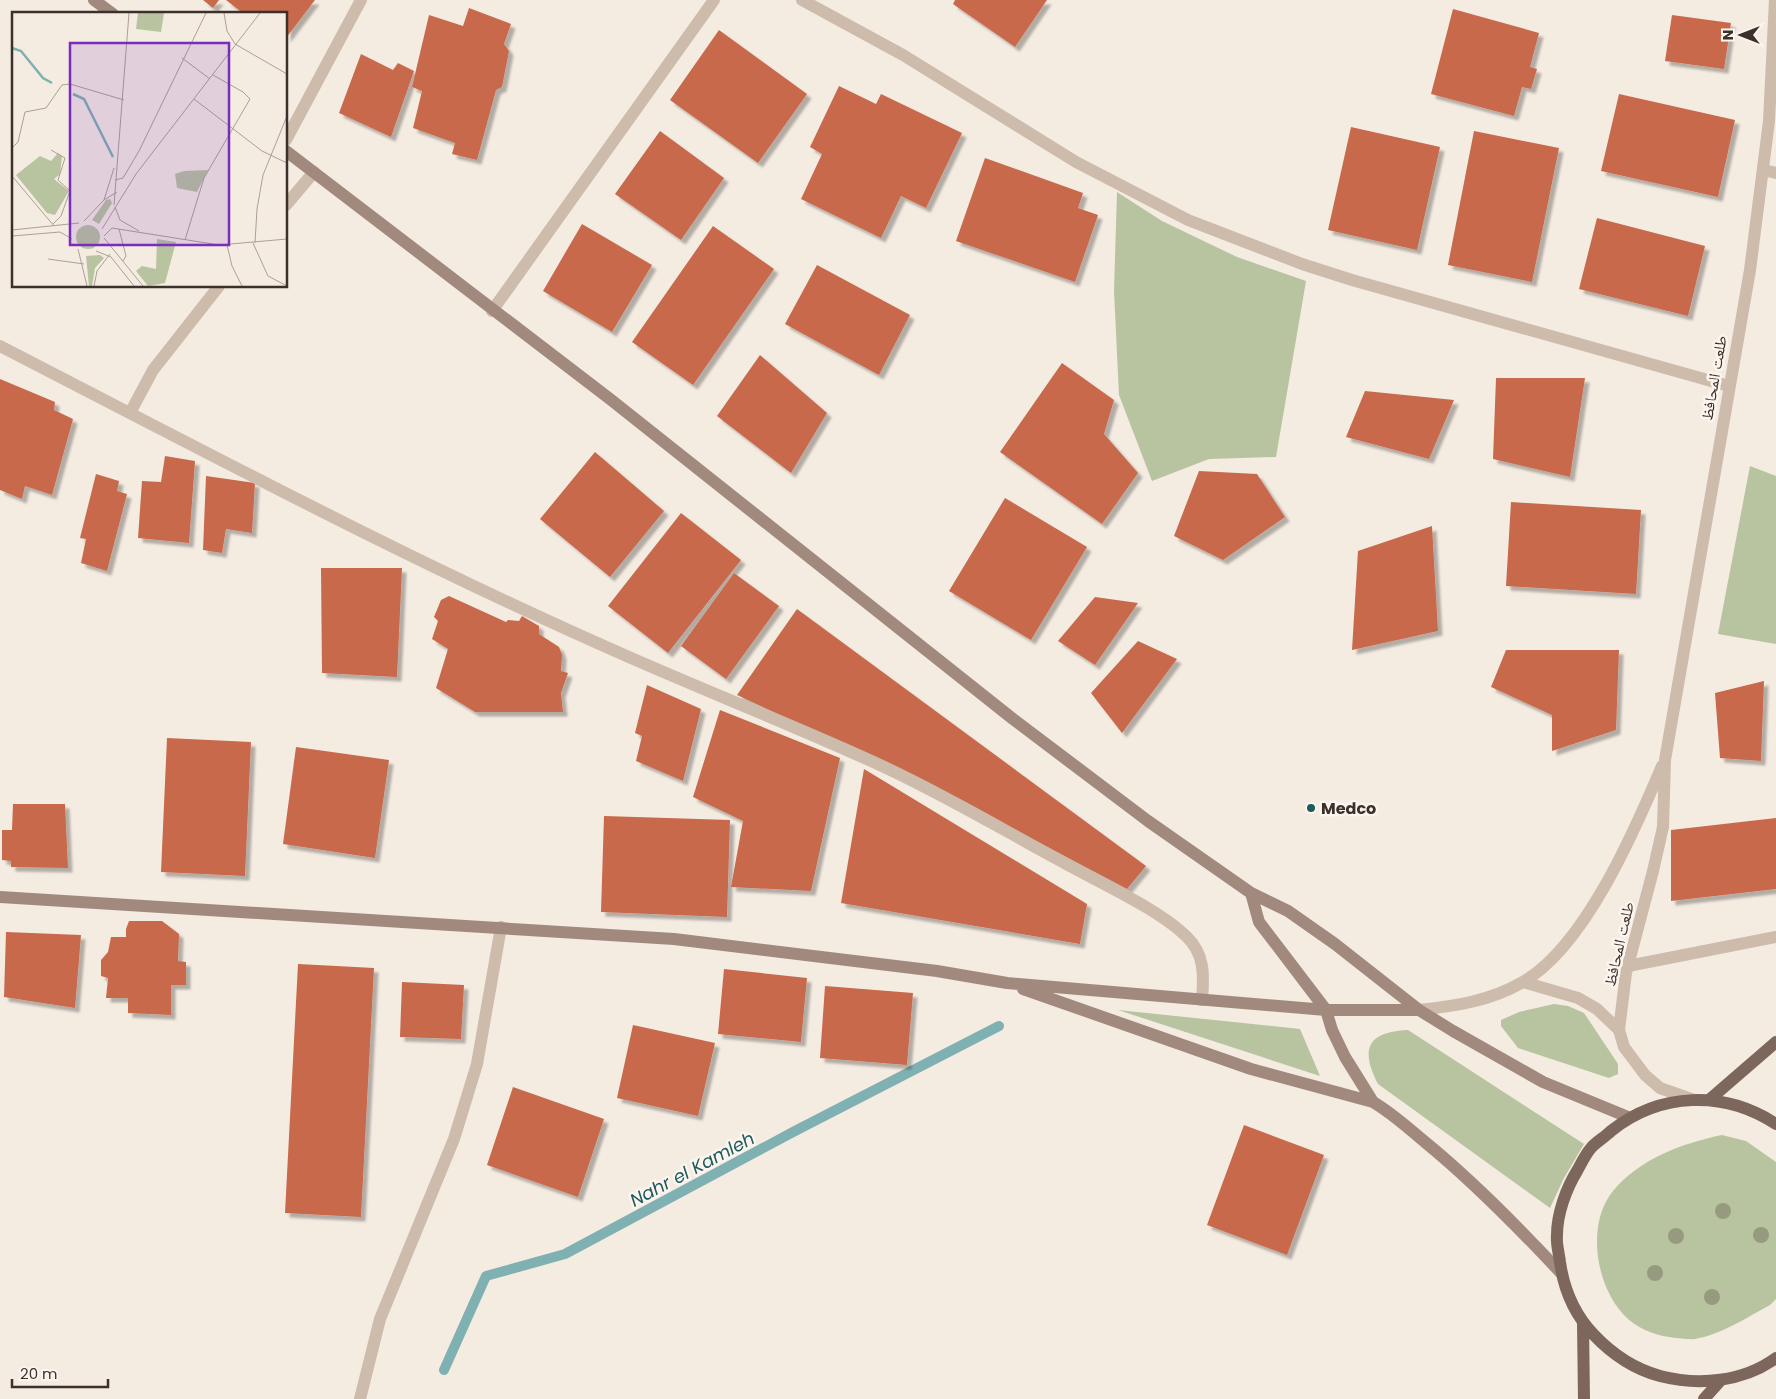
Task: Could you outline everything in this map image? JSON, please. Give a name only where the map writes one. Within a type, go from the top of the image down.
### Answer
[{"type":"main road","points":[[94,0],[110,12]]},
{"type":"main road","points":[[288,152],[492,311],[624,410],[1069,762],[1148,822],[1250,893],[1288,911],[1335,944],[1419,1010],[1492,1055],[1542,1082],[1628,1118]]},
{"type":"main road","points":[[1250,893],[1259,922],[1326,1010],[1332,1030],[1345,1057],[1373,1102]]},
{"type":"main road","points":[[0,897],[500,927],[702,942],[937,971],[1007,983],[1326,1010],[1419,1010]]},
{"type":"main road","points":[[1007,983],[1224,1060],[1373,1102],[1388,1110],[1438,1152],[1514,1223],[1561,1273]]},
{"type":"main road","points":[[1709,1100],[1776,1042]]},
{"type":"main road","points":[[1776,1124],[1762,1115],[1736,1105],[1709,1100],[1660,1104],[1628,1118],[1591,1148],[1567,1188],[1556,1234],[1561,1273],[1571,1304],[1583,1323],[1610,1352],[1643,1372],[1681,1382],[1720,1381],[1745,1374],[1776,1358]]},
{"type":"main road","points":[[1583,1323],[1584,1399]]},
{"type":"main road","points":[[1704,1399],[1720,1381]]},
{"type":"street","points":[[288,136],[361,0]]},
{"type":"street","points":[[492,311],[714,0]]},
{"type":"street","points":[[802,0],[903,55],[1076,162],[1188,220],[1302,264],[1352,280],[1729,386]]},
{"type":"street","name":"طلعت المحافظ","points":[[1694,1100],[1660,1088],[1645,1075],[1624,1048],[1619,1030],[1628,966],[1651,880],[1662,827],[1665,760],[1729,386],[1770,171],[1776,18],[1774,0]]},
{"type":"street","points":[[288,203],[314,172]]},
{"type":"street","points":[[130,413],[158,363],[217,288]]},
{"type":"street","points":[[0,346],[222,462],[491,595],[880,765],[981,817],[1135,903],[1185,934],[1196,948],[1201,959],[1204,971],[1202,1000]]},
{"type":"street","name":"طلعت المحافظ","points":[[1419,1010],[1468,1003],[1496,996],[1523,982],[1550,961],[1577,929],[1597,899],[1627,845],[1665,760]]},
{"type":"street","points":[[360,1399],[380,1319],[454,1139],[478,1064],[500,927]]},
{"type":"street","points":[[1628,966],[1776,937]]},
{"type":"street","points":[[1523,982],[1578,998],[1597,1009],[1619,1030]]},
{"type":"green space","points":[[1117,192],[1162,221],[1237,257],[1306,281],[1276,457],[1209,459],[1152,481],[1119,395],[1114,291]]},
{"type":"green space","points":[[1750,466],[1776,476],[1776,644],[1718,634]]},
{"type":"green space","points":[[1554,1004],[1568,1006],[1584,1013],[1618,1064],[1618,1074],[1609,1078],[1518,1048],[1501,1026],[1501,1020],[1519,1012]]},
{"type":"green space","points":[[1118,1010],[1300,1029],[1320,1076]]},
{"type":"green space","points":[[1408,1030],[1584,1144],[1564,1178],[1550,1208],[1378,1084],[1369,1061],[1371,1045],[1383,1034]]},
{"type":"green space","points":[[1722,1135],[1746,1141],[1776,1162],[1776,1299],[1770,1305],[1743,1320],[1705,1337],[1688,1339],[1650,1332],[1628,1319],[1617,1307],[1608,1292],[1598,1257],[1597,1239],[1599,1221],[1604,1205],[1613,1191],[1624,1180],[1649,1161],[1677,1148]]},
{"type":"building","points":[[203,0],[219,0],[213,8]]},
{"type":"building","points":[[226,0],[315,0],[288,35],[288,12],[241,12]]},
{"type":"building","points":[[955,0],[1047,0],[1015,47],[953,4]]},
{"type":"building","points":[[469,8],[511,24],[504,44],[509,51],[502,87],[496,90],[477,160],[452,154],[455,143],[413,128],[422,91],[412,87],[429,15],[463,26]]},
{"type":"building","points":[[1453,9],[1539,33],[1530,67],[1537,69],[1531,89],[1522,87],[1514,116],[1431,94]]},
{"type":"building","points":[[1672,15],[1731,23],[1724,69],[1665,61]]},
{"type":"building","points":[[719,30],[807,94],[758,163],[670,100]]},
{"type":"building","points":[[361,54],[393,70],[398,63],[414,71],[391,137],[339,113]]},
{"type":"building","points":[[839,86],[876,104],[881,94],[962,133],[926,208],[901,196],[881,238],[801,199],[822,154],[810,147]]},
{"type":"building","points":[[1619,94],[1735,120],[1718,197],[1601,171]]},
{"type":"building","points":[[1351,127],[1440,147],[1417,250],[1328,230]]},
{"type":"building","points":[[660,131],[724,178],[681,240],[615,194]]},
{"type":"building","points":[[1474,131],[1559,148],[1532,282],[1448,265]]},
{"type":"building","points":[[985,158],[1083,193],[1078,208],[1098,215],[1075,282],[956,241]]},
{"type":"building","points":[[1597,218],[1705,246],[1688,316],[1579,289]]},
{"type":"building","points":[[582,224],[652,265],[612,332],[543,291]]},
{"type":"building","points":[[713,226],[774,269],[693,385],[632,342]]},
{"type":"building","points":[[817,265],[910,315],[879,375],[785,324]]},
{"type":"building","points":[[760,355],[827,413],[791,473],[717,416]]},
{"type":"building","points":[[1062,363],[1114,400],[1104,434],[1138,473],[1102,524],[1000,452]]},
{"type":"building","points":[[1496,378],[1585,378],[1570,477],[1493,459]]},
{"type":"building","points":[[0,379],[55,402],[54,410],[73,419],[52,495],[25,486],[22,499],[0,490]]},
{"type":"building","points":[[1365,391],[1454,400],[1429,459],[1346,437]]},
{"type":"building","points":[[595,452],[664,511],[610,577],[540,519]]},
{"type":"building","points":[[165,456],[195,461],[189,543],[138,538],[142,481],[161,482]]},
{"type":"building","points":[[1199,471],[1257,474],[1285,517],[1223,560],[1174,536]]},
{"type":"building","points":[[96,474],[119,481],[117,491],[127,494],[107,571],[81,563],[86,539],[80,538]]},
{"type":"building","points":[[206,476],[255,483],[252,533],[226,529],[222,553],[203,550]]},
{"type":"building","points":[[1005,498],[1087,547],[1031,640],[949,591]]},
{"type":"building","points":[[1511,502],[1641,510],[1636,594],[1506,586]]},
{"type":"building","points":[[681,513],[741,560],[668,653],[608,606]]},
{"type":"building","points":[[1432,526],[1438,631],[1352,650],[1358,551]]},
{"type":"building","points":[[321,568],[402,568],[397,677],[322,673]]},
{"type":"building","points":[[734,573],[779,606],[726,679],[681,646]]},
{"type":"building","points":[[449,596],[506,622],[508,620],[519,621],[522,616],[539,626],[539,634],[559,647],[562,655],[561,671],[568,673],[561,693],[563,712],[475,712],[436,688],[448,649],[432,639],[438,621],[434,617],[441,600]]},
{"type":"building","points":[[1095,597],[1138,603],[1095,665],[1058,641]]},
{"type":"building","points":[[797,609],[1146,866],[1127,889],[934,787],[737,695]]},
{"type":"building","points":[[1138,641],[1177,659],[1122,733],[1091,693]]},
{"type":"building","points":[[1506,650],[1619,650],[1616,730],[1552,751],[1552,715],[1491,687]]},
{"type":"building","points":[[1764,681],[1761,761],[1720,758],[1715,693]]},
{"type":"building","points":[[647,685],[701,709],[683,781],[636,761],[642,736],[635,733]]},
{"type":"building","points":[[720,710],[840,758],[811,891],[731,887],[743,821],[693,797]]},
{"type":"building","points":[[167,738],[251,742],[245,876],[161,872]]},
{"type":"building","points":[[296,747],[389,760],[375,858],[283,844]]},
{"type":"building","points":[[864,769],[1087,904],[1080,944],[841,903]]},
{"type":"building","points":[[13,804],[65,804],[68,868],[11,867],[11,861],[2,860],[2,830],[12,830]]},
{"type":"building","points":[[604,816],[730,820],[727,917],[601,912]]},
{"type":"building","points":[[1776,818],[1776,889],[1671,901],[1671,830]]},
{"type":"building","points":[[129,921],[162,921],[179,934],[178,961],[186,962],[186,985],[171,985],[171,1015],[128,1013],[128,998],[106,998],[108,978],[101,976],[101,960],[108,952],[111,937],[126,937]]},
{"type":"building","points":[[6,932],[81,935],[75,1008],[4,997]]},
{"type":"building","points":[[298,964],[374,968],[361,1217],[285,1213]]},
{"type":"building","points":[[724,969],[807,978],[801,1042],[718,1034]]},
{"type":"building","points":[[402,982],[464,985],[461,1039],[400,1037]]},
{"type":"building","points":[[825,986],[913,993],[907,1065],[820,1058]]},
{"type":"building","points":[[633,1025],[715,1043],[698,1116],[617,1098]]},
{"type":"building","points":[[513,1087],[604,1119],[578,1197],[487,1165]]},
{"type":"building","points":[[1244,1125],[1324,1155],[1287,1255],[1207,1225]]},
{"type":"waterway","name":"Nahr el Kamleh","points":[[444,1370],[486,1276],[565,1254],[793,1132],[999,1026]]},
{"type":"place","name":"Medco","points":[[1311,808]]}]
